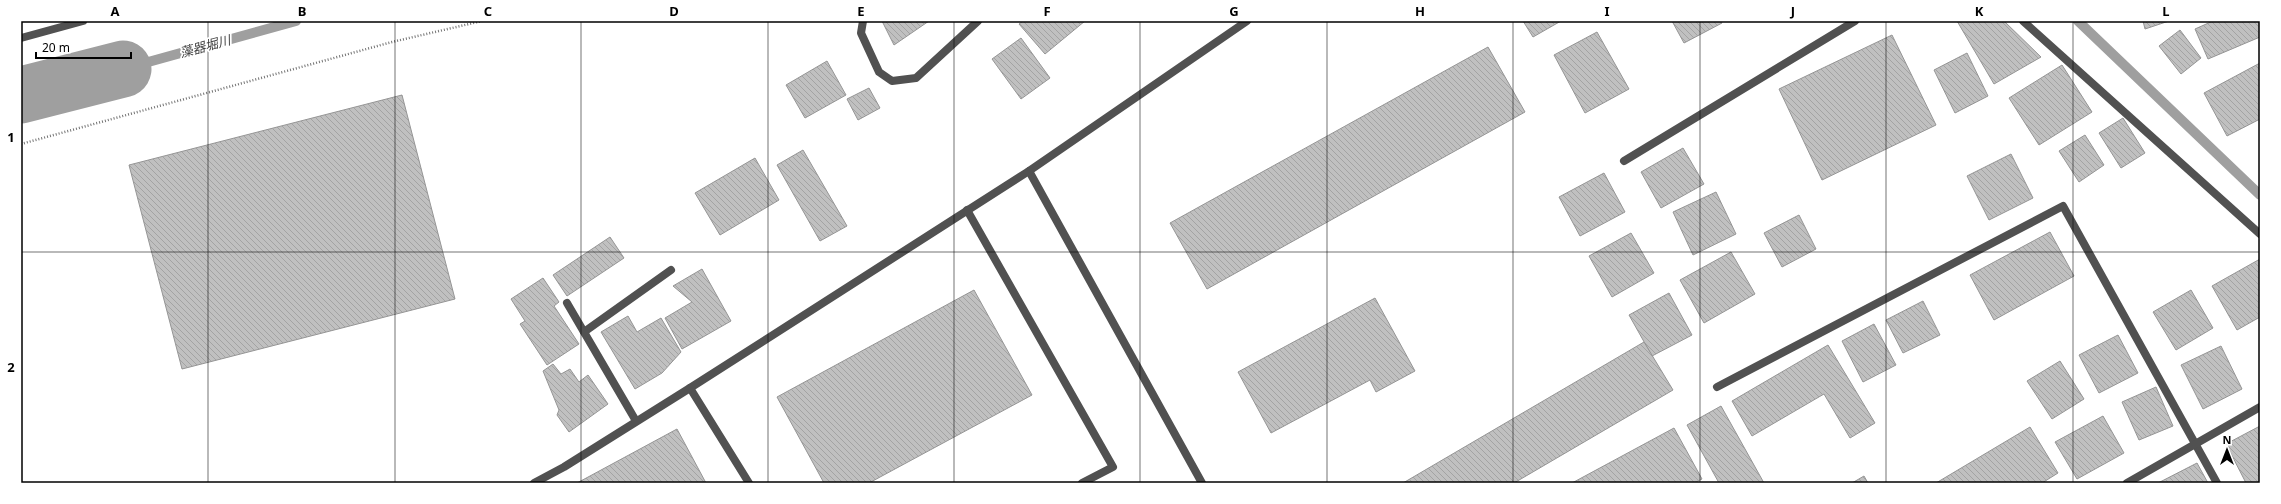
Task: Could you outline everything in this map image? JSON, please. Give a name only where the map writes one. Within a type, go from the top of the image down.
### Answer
[{"type":"street","points":[[21,38],[83,21]]},
{"type":"street","points":[[863,21],[861,33],[879,72],[892,82],[916,78],[978,21]]},
{"type":"street","points":[[534,483],[690,388],[1029,171],[1246,21]]},
{"type":"street","points":[[1624,161],[1855,21]]},
{"type":"street","points":[[2023,21],[2260,234]]},
{"type":"street","points":[[1029,171],[1202,483]]},
{"type":"street","points":[[1716,387],[2062,206],[2217,483]]},
{"type":"street","points":[[967,210],[1113,467],[1082,483]]},
{"type":"street","points":[[584,332],[671,270]]},
{"type":"street","points":[[567,303],[636,421]]},
{"type":"street","points":[[690,388],[749,483]]},
{"type":"street","points":[[2128,483],[2260,407]]},
{"type":"path","points":[[21,144],[392,42],[482,21]]},
{"type":"building","points":[[882,21],[929,21],[894,45]]},
{"type":"building","points":[[1023,21],[1085,21],[1045,54],[1019,24]]},
{"type":"building","points":[[1523,21],[1561,21],[1533,37]]},
{"type":"building","points":[[1672,21],[1721,21],[1722,23],[1684,43]]},
{"type":"building","points":[[1957,21],[2004,21],[2041,57],[1994,84]]},
{"type":"building","points":[[2143,21],[2169,21],[2145,29]]},
{"type":"building","points":[[2213,21],[2259,21],[2260,37],[2208,59],[2195,29]]},
{"type":"building","points":[[2180,30],[2201,58],[2181,74],[2159,46]]},
{"type":"building","points":[[1597,32],[1629,89],[1585,113],[1554,55]]},
{"type":"building","points":[[1892,35],[1936,125],[1822,180],[1779,89]]},
{"type":"building","points":[[1021,38],[1050,78],[1021,99],[992,59]]},
{"type":"building","points":[[1488,47],[1525,112],[1207,289],[1170,223]]},
{"type":"building","points":[[1967,53],[1988,96],[1955,113],[1934,70]]},
{"type":"building","points":[[827,61],[846,95],[805,118],[786,85]]},
{"type":"building","points":[[2260,63],[2260,119],[2227,136],[2204,93]]},
{"type":"building","points":[[2062,65],[2092,112],[2039,145],[2009,98]]},
{"type":"building","points":[[869,88],[880,108],[858,120],[847,99]]},
{"type":"building","points":[[402,95],[455,299],[182,369],[129,165]]},
{"type":"building","points":[[2123,118],[2145,153],[2121,168],[2099,133]]},
{"type":"building","points":[[2085,135],[2104,165],[2079,182],[2059,151]]},
{"type":"building","points":[[1683,148],[1704,184],[1661,208],[1641,172]]},
{"type":"building","points":[[803,150],[847,226],[820,241],[777,165]]},
{"type":"building","points":[[2011,154],[2033,198],[1989,220],[1967,176]]},
{"type":"building","points":[[755,158],[779,200],[720,235],[695,193]]},
{"type":"building","points":[[1604,173],[1625,212],[1580,236],[1559,197]]},
{"type":"building","points":[[1716,192],[1736,234],[1693,255],[1673,212]]},
{"type":"building","points":[[1799,215],[1816,249],[1782,267],[1764,233]]},
{"type":"building","points":[[2050,232],[2074,276],[1994,320],[1970,275]]},
{"type":"building","points":[[1631,233],[1654,273],[1612,297],[1589,256]]},
{"type":"building","points":[[610,237],[624,258],[567,296],[553,275]]},
{"type":"building","points":[[1731,252],[1755,294],[1704,323],[1680,280]]},
{"type":"building","points":[[2260,259],[2260,317],[2237,330],[2212,286]]},
{"type":"building","points":[[702,269],[731,321],[682,349],[665,318],[692,302],[673,286]]},
{"type":"building","points":[[543,278],[559,302],[554,306],[579,344],[547,365],[520,324],[525,321],[511,299]]},
{"type":"building","points":[[974,290],[1032,395],[869,483],[824,483],[777,397]]},
{"type":"building","points":[[2191,290],[2213,328],[2176,350],[2153,312]]},
{"type":"building","points":[[1669,293],[1692,335],[1652,356],[1629,315]]},
{"type":"building","points":[[1375,298],[1415,371],[1376,392],[1370,380],[1271,433],[1238,372]]},
{"type":"building","points":[[1923,301],[1940,335],[1903,353],[1886,320]]},
{"type":"building","points":[[628,316],[637,332],[661,318],[681,352],[662,373],[635,389],[601,332]]},
{"type":"building","points":[[1874,324],[1896,365],[1863,382],[1842,341]]},
{"type":"building","points":[[2118,335],[2138,373],[2099,393],[2079,355]]},
{"type":"building","points":[[1644,342],[1673,390],[1514,483],[1403,483]]},
{"type":"building","points":[[1828,345],[1875,423],[1850,438],[1824,394],[1752,436],[1732,401]]},
{"type":"building","points":[[2221,346],[2242,389],[2203,409],[2181,365]]},
{"type":"building","points":[[2060,361],[2084,399],[2052,419],[2027,381]]},
{"type":"building","points":[[553,364],[561,374],[570,369],[579,382],[588,375],[608,404],[569,432],[557,415],[559,410],[543,371]]},
{"type":"building","points":[[2156,387],[2173,426],[2139,440],[2122,402]]},
{"type":"building","points":[[1721,406],[1764,483],[1719,483],[1687,425]]},
{"type":"building","points":[[2103,416],[2124,453],[2077,479],[2055,442]]},
{"type":"building","points":[[2260,426],[2260,483],[2246,483],[2226,444]]},
{"type":"building","points":[[2030,427],[2058,473],[2042,483],[1936,483]]},
{"type":"building","points":[[1674,428],[1702,479],[1694,483],[1572,483]]},
{"type":"building","points":[[677,429],[706,483],[577,483]]},
{"type":"building","points":[[2197,463],[2208,483],[2158,483]]},
{"type":"building","points":[[1864,476],[1868,483],[1852,483]]},
{"type":"waterway","name":"藻器堀川","points":[[123,69],[296,21]]},
{"type":"waterway","points":[[2078,21],[2260,195]]},
{"type":"waterway","name":"藻器堀川","points":[[21,95],[123,69]]}]
